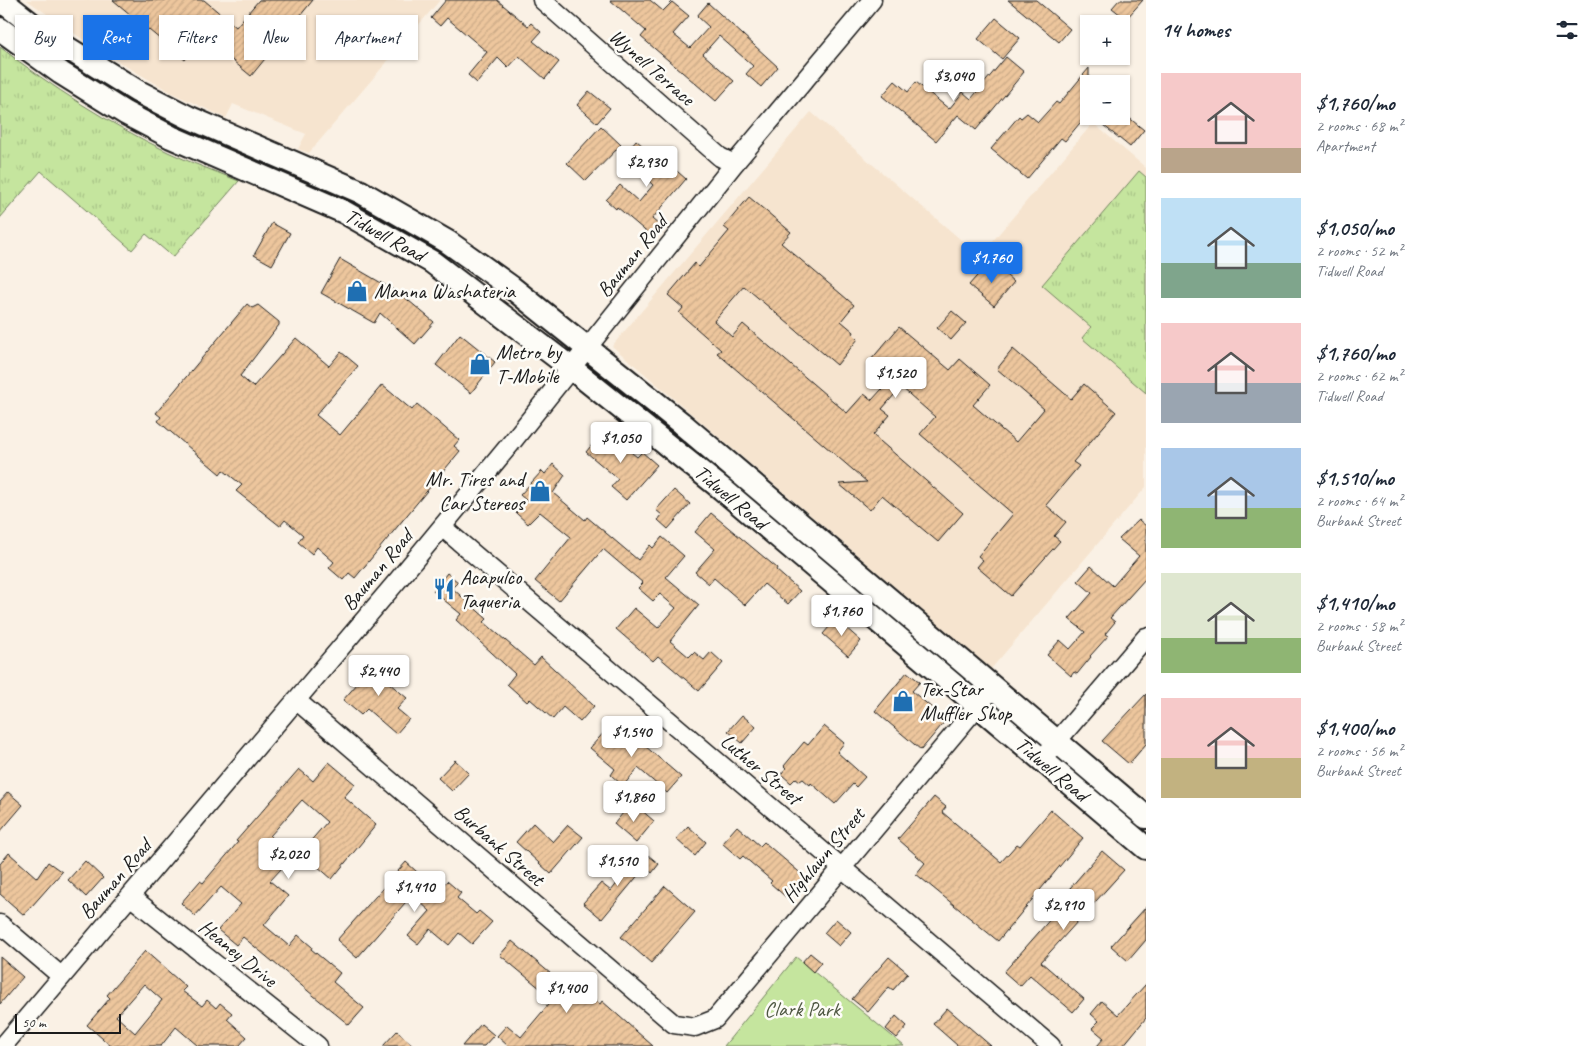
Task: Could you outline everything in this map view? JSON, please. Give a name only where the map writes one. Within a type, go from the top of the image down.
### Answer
[{"type":"main road","name":"Tidwell Road","points":[[1,0],[58,42],[137,91],[188,118],[362,192],[448,242],[511,287],[736,470],[1057,740],[1146,818]]},
{"type":"main road","name":"Tidwell Road","points":[[0,29],[62,73],[125,112],[171,137],[344,212],[432,262],[571,368],[722,489],[1146,848]]},
{"type":"main road","points":[[125,112],[137,91]]},
{"type":"main road","points":[[257,175],[275,154]]},
{"type":"main road","points":[[432,262],[448,242]]},
{"type":"main road","points":[[722,489],[736,470]]},
{"type":"main road","points":[[848,596],[865,578]]},
{"type":"street","name":"Wynell Terrace","points":[[542,0],[720,157],[734,164]]},
{"type":"street","name":"Bauman Road","points":[[2,1046],[442,527],[734,164],[872,0]]},
{"type":"street","name":"Luther Street","points":[[442,527],[1051,1046]]},
{"type":"street","points":[[1041,760],[1146,637]]},
{"type":"street","name":"Highlawn Street","points":[[674,1024],[695,1026],[715,1019],[993,686]]},
{"type":"street","name":"Burbank Street","points":[[296,700],[674,1024]]},
{"type":"street","name":"Heaney Drive","points":[[130,896],[318,1046]]},
{"type":"street","points":[[0,924],[61,976]]},
{"type":"shaded area","points":[[27,0],[440,0],[418,26],[418,15],[316,15],[316,60],[389,60],[309,153],[298,149],[306,134],[233,104],[226,118],[174,94],[115,60],[149,60],[149,15],[83,15],[83,39],[73,32],[73,15],[48,15]]},
{"type":"shaded area","points":[[811,112],[980,256],[1091,125],[1095,125],[1146,168],[1146,487],[991,669],[612,346]]},
{"type":"green space","points":[[0,47],[15,60],[102,117],[177,156],[239,181],[173,257],[146,234],[132,250],[41,171],[0,218]]},
{"type":"green space","points":[[1139,171],[1146,177],[1146,393],[1082,338],[1091,327],[1042,285]]},
{"type":"green space","name":"Clark Park","points":[[796,957],[904,1046],[724,1046]]},
{"type":"building","points":[[113,0],[204,0],[222,15],[159,15],[159,38],[149,30],[149,15],[131,15]]},
{"type":"building","points":[[259,0],[313,0],[301,15],[246,15]]},
{"type":"building","points":[[446,0],[497,0],[528,26],[531,23],[541,32],[533,41],[559,62],[545,79],[519,56],[508,68],[498,58],[477,83],[468,75],[487,52],[447,18],[440,26],[431,18]]},
{"type":"building","points":[[610,0],[650,0],[663,11],[672,2],[689,16],[673,34],[690,48],[709,27],[697,16],[708,3],[778,67],[761,87],[746,74],[753,66],[719,36],[703,54],[734,81],[716,101],[641,37],[646,31]]},
{"type":"building","points":[[1008,0],[1036,0],[1070,29],[1059,42]]},
{"type":"building","points":[[1119,0],[1143,0],[1130,15],[1121,15],[1112,8]]},
{"type":"building","points":[[244,18],[244,60],[264,60],[251,76],[232,60],[234,60],[234,25],[236,27]]},
{"type":"building","points":[[996,18],[1020,38],[1002,59],[978,39]]},
{"type":"building","points":[[1006,57],[1024,72],[976,130],[958,115],[936,141],[882,96],[895,81],[908,92],[916,82],[949,109],[963,92],[971,99]]},
{"type":"building","points":[[1089,68],[1089,75],[1083,75]]},
{"type":"building","points":[[1080,79],[1080,123],[1065,141],[1061,138],[1027,179],[991,149],[1019,116],[1021,118],[1027,113],[1038,122],[1056,102],[1059,104]]},
{"type":"building","points":[[589,91],[610,108],[597,123],[577,105]]},
{"type":"building","points":[[1130,119],[1144,130],[1130,147],[1103,125],[1130,125]]},
{"type":"building","points":[[601,126],[621,145],[586,181],[567,163]]},
{"type":"building","points":[[636,140],[668,168],[670,165],[686,179],[652,219],[659,225],[650,235],[606,200],[620,185],[639,202],[653,185],[622,157]]},
{"type":"building","points":[[749,197],[791,232],[781,243],[854,305],[841,321],[854,332],[853,334],[858,339],[837,365],[744,286],[714,321],[732,337],[743,324],[847,413],[864,394],[872,400],[891,379],[870,361],[899,327],[950,370],[960,359],[990,385],[973,405],[1016,442],[1044,409],[997,369],[1013,349],[1071,399],[1084,384],[1116,412],[1073,462],[1079,466],[1046,505],[1066,522],[1054,536],[1060,541],[1011,596],[977,567],[983,560],[978,556],[1013,514],[920,434],[935,417],[901,387],[882,409],[890,415],[873,435],[963,513],[938,542],[882,495],[870,510],[839,484],[867,482],[717,353],[721,350],[679,313],[683,308],[668,295],[695,263],[699,267],[729,231],[724,227]]},
{"type":"building","points":[[272,223],[290,233],[272,265],[254,255]]},
{"type":"building","name":"Manna Washateria","points":[[340,259],[402,295],[434,322],[415,344],[380,313],[374,323],[321,293]]},
{"type":"building","points":[[990,261],[1014,282],[994,306],[969,285]]},
{"type":"building","points":[[247,304],[252,308],[258,305],[279,322],[279,325],[240,376],[253,387],[296,338],[329,366],[341,352],[358,366],[316,415],[340,435],[382,385],[412,410],[417,404],[459,440],[454,446],[460,451],[355,578],[349,573],[343,580],[329,568],[334,562],[317,547],[312,554],[298,542],[303,535],[285,520],[280,526],[236,491],[242,485],[223,470],[220,474],[158,421],[161,417],[156,413]]},
{"type":"building","points":[[952,311],[966,323],[951,340],[937,328]]},
{"type":"building","points":[[460,334],[495,362],[471,393],[436,365]]},
{"type":"building","points":[[604,430],[637,457],[642,452],[657,465],[626,500],[611,487],[618,479],[586,452]]},
{"type":"building","points":[[553,464],[565,475],[553,493],[585,520],[587,517],[638,560],[650,545],[653,548],[662,537],[684,556],[666,577],[699,605],[670,641],[689,657],[694,652],[704,660],[711,652],[723,663],[699,691],[658,656],[653,661],[616,629],[634,608],[658,628],[676,608],[660,594],[653,601],[638,588],[643,583],[603,549],[559,601],[535,581],[571,537],[540,512],[528,524],[516,513],[527,501],[520,495],[542,471],[545,474]]},
{"type":"building","points":[[674,490],[690,504],[668,529],[658,520],[662,515],[656,510]]},
{"type":"building","points":[[711,513],[777,568],[776,570],[800,591],[788,604],[764,584],[745,605],[714,578],[709,584],[695,572],[715,549],[695,532]]},
{"type":"building","points":[[1139,520],[1146,526],[1146,578],[1110,618],[1115,622],[1105,634],[1108,636],[1077,674],[1074,672],[1071,676],[1047,655],[1060,640],[1070,649],[1085,632],[1069,619],[1092,593],[1078,581],[1091,566],[1113,586],[1139,556],[1119,539]]},
{"type":"building","points":[[447,573],[458,582],[452,588],[487,619],[484,622],[534,665],[541,657],[594,706],[580,722],[563,707],[553,719],[530,699],[527,702],[507,684],[515,674],[456,620],[461,614],[433,591]]},
{"type":"building","points":[[836,619],[861,641],[848,656],[823,634]]},
{"type":"building","points":[[379,659],[397,674],[389,683],[407,698],[397,709],[409,719],[396,734],[367,709],[361,715],[343,700]]},
{"type":"building","name":"Tex-Star Muffler Shop","points":[[907,672],[920,682],[912,691],[946,720],[921,750],[875,711]]},
{"type":"building","points":[[1146,694],[1146,744],[1129,764],[1102,741]]},
{"type":"building","points":[[742,715],[756,727],[742,743],[728,731]]},
{"type":"building","points":[[615,720],[681,777],[667,793],[638,768],[623,786],[611,775],[615,769],[590,748]]},
{"type":"building","points":[[824,726],[844,743],[837,752],[865,777],[856,787],[853,784],[835,804],[811,783],[810,785],[803,779],[800,781],[796,778],[791,783],[781,774],[786,768],[784,766],[804,742],[808,745]]},
{"type":"building","points":[[455,760],[469,773],[452,791],[438,778]]},
{"type":"building","points":[[329,762],[355,784],[344,797],[376,825],[332,879],[301,852],[327,822],[302,800],[270,836],[273,838],[262,852],[281,869],[270,881],[288,896],[264,925],[289,946],[298,935],[312,947],[311,949],[340,973],[333,982],[364,1008],[349,1025],[243,937],[236,945],[218,930],[241,904],[221,887],[195,916],[181,903],[200,881],[203,883],[238,842],[236,841],[299,769],[313,781]]},
{"type":"building","points":[[8,792],[23,805],[0,832],[0,801]]},
{"type":"building","points":[[934,797],[946,807],[942,812],[1001,862],[1017,844],[1020,846],[1051,810],[1083,838],[998,941],[916,874],[925,863],[898,839]]},
{"type":"building","points":[[632,802],[654,821],[636,843],[614,824]]},
{"type":"building","points":[[533,823],[553,842],[568,825],[583,837],[551,874],[516,842]]},
{"type":"building","points":[[688,826],[706,842],[695,856],[676,839]]},
{"type":"building","points":[[737,826],[760,846],[764,842],[805,877],[787,898],[770,883],[772,881],[743,856],[740,859],[722,843]]},
{"type":"building","points":[[643,851],[659,864],[652,873],[645,867],[602,919],[583,903],[601,883],[611,891]]},
{"type":"building","points":[[1102,851],[1124,870],[1041,962],[1084,999],[1073,1012],[1030,975],[1020,986],[1004,972],[1074,892],[1070,888]]},
{"type":"building","points":[[9,853],[37,878],[48,862],[62,872],[24,915],[0,894],[0,864]]},
{"type":"building","points":[[85,861],[103,878],[86,897],[68,880]]},
{"type":"building","points":[[406,862],[438,891],[447,881],[461,893],[457,898],[476,914],[479,911],[492,922],[472,944],[459,933],[449,945],[430,929],[418,944],[408,936],[430,911],[412,895],[357,958],[337,940]]},
{"type":"building","points":[[665,886],[695,912],[651,963],[621,937]]},
{"type":"building","points":[[1146,907],[1146,940],[1128,961],[1111,946]]},
{"type":"building","points":[[836,919],[851,932],[839,946],[824,933]]},
{"type":"building","points":[[512,941],[564,985],[570,979],[600,1004],[602,1001],[653,1046],[508,1046],[497,1036],[507,1025],[521,1037],[553,999],[500,955]]},
{"type":"building","points":[[145,951],[186,987],[182,991],[202,1006],[207,1000],[216,1008],[220,1003],[232,1013],[227,1019],[247,1037],[239,1046],[198,1046],[176,1027],[161,1046],[111,1046],[87,1025],[110,998],[107,995]],"holes":[[[144,984],[162,1000],[135,1033],[116,1016]]]},
{"type":"building","points":[[810,953],[821,962],[813,972],[802,962]]},
{"type":"building","points":[[0,957],[23,977],[0,1004]]},
{"type":"building","points":[[889,957],[908,973],[893,990],[889,987],[868,1012],[852,999]]},
{"type":"building","points":[[1146,984],[1146,1018],[1123,1046],[1097,1046],[1104,1038],[1092,1028],[1099,1021],[1091,1014],[1102,1001],[1118,1015]]},
{"type":"building","points":[[947,1008],[991,1046],[958,1046],[933,1024]]},
{"type":"building","points":[[896,1016],[907,1026],[897,1038],[886,1029]]},
{"type":"building","points":[[481,1024],[494,1035],[484,1046],[462,1046]]},
{"type":"building","points":[[397,1031],[414,1046],[383,1046]]},
{"type":"place","name":"Manna Washateria","points":[[357,291]]},
{"type":"place","name":"Metro by T-Mobile","points":[[480,364]]},
{"type":"place","name":"Mr. Tires and Car Stereos","points":[[540,491]]},
{"type":"place","name":"Acapulco Taqueria","points":[[444,589]]},
{"type":"place","name":"Tex-Star Muffler Shop","points":[[903,701]]}]
